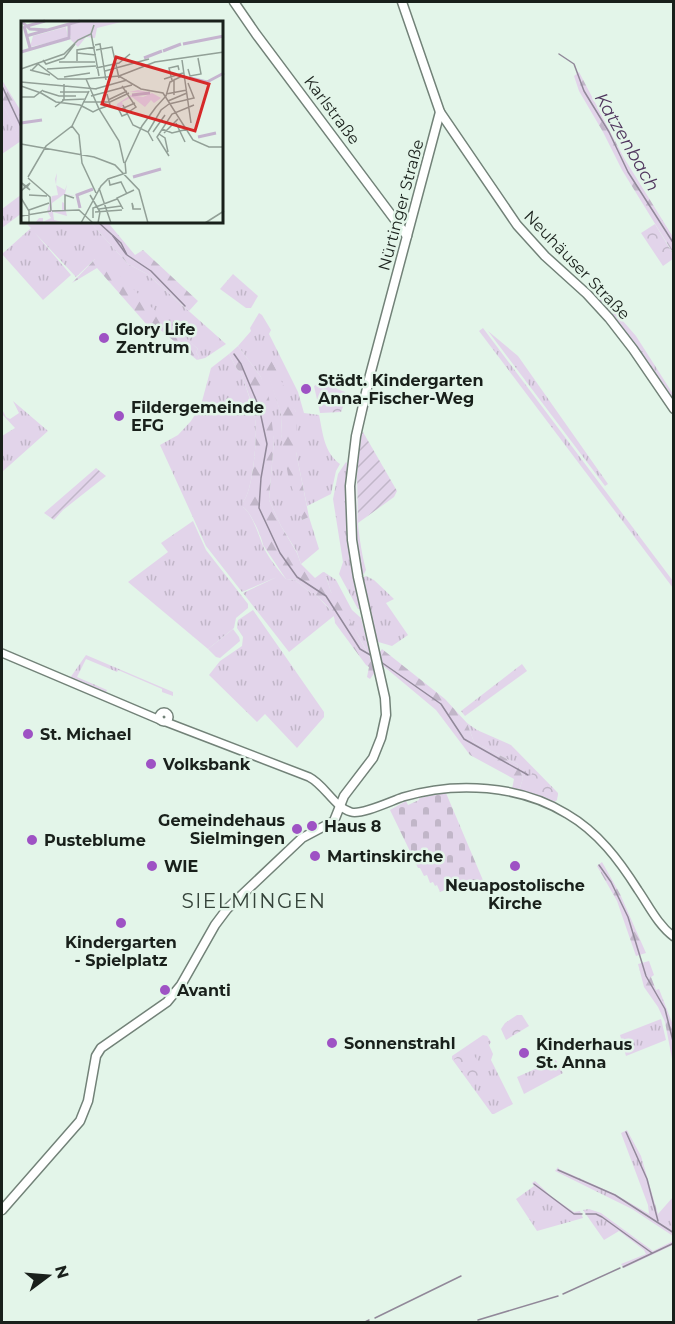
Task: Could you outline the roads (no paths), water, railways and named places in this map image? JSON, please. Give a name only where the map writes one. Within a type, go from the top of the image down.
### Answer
[{"type":"main road","name":"Karlstraße","points":[[234,2],[407,236]]},
{"type":"main road","points":[[402,2],[440,112]]},
{"type":"main road","name":"Nürtinger Straße","points":[[2,1210],[80,1121],[88,1101],[96,1056],[101,1048],[167,1002],[181,985],[227,909],[296,843],[305,836],[327,826],[336,818],[344,796],[370,763],[381,738],[385,721],[385,698],[354,549],[350,511],[352,460],[359,420],[440,112]]},
{"type":"main road","name":"Neuhäuser Straße","points":[[440,112],[517,225],[609,318],[674,409]]},
{"type":"street","points":[[2,653],[309,777],[320,783],[349,811],[358,812],[414,794],[456,788],[519,794],[549,804],[580,822],[604,844],[626,870],[663,927],[674,937]]},
{"type":"waterway","name":"Katzenbach","points":[[559,54],[574,64],[584,91],[609,132],[628,172],[674,244]]},
{"type":"waterway","points":[[2,86],[21,127]]},
{"type":"waterway","points":[[100,224],[121,243],[127,255],[151,271],[185,306]]},
{"type":"waterway","points":[[113,236],[126,254]]},
{"type":"waterway","points":[[234,354],[241,364],[259,407],[267,444],[259,508],[280,553],[297,577],[326,596],[360,649],[372,656]]},
{"type":"waterway","points":[[381,662],[441,704],[464,739],[528,775]]},
{"type":"waterway","points":[[599,865],[611,882],[628,917],[646,976],[665,1009],[674,1045]]},
{"type":"waterway","points":[[626,1132],[647,1179],[658,1221]]},
{"type":"waterway","points":[[558,1170],[615,1195],[674,1233]]},
{"type":"waterway","points":[[534,1184],[574,1214],[582,1214]]},
{"type":"waterway","points":[[586,1214],[596,1214],[602,1217],[652,1253]]},
{"type":"waterway","points":[[623,1267],[674,1243]]},
{"type":"waterway","points":[[563,1294],[620,1268]]},
{"type":"waterway","points":[[375,1318],[461,1276]]},
{"type":"waterway","points":[[478,1320],[558,1296]]},
{"type":"waterway","points":[[365,1322],[369,1320]]},
{"type":"place","name":"Glory Life Zentrum","points":[[104,338]]},
{"type":"place","name":"Städt. Kindergarten Anna-Fischer-Weg","points":[[306,389]]},
{"type":"place","name":"Fildergemeinde EFG","points":[[119,416]]},
{"type":"place","name":"St. Michael","points":[[28,734]]},
{"type":"place","name":"Volksbank","points":[[151,764]]},
{"type":"place","name":"Haus 8","points":[[312,826]]},
{"type":"place","name":"Gemeindehaus Sielmingen","points":[[297,829]]},
{"type":"place","name":"Pusteblume","points":[[32,840]]},
{"type":"place","name":"Martinskirche","points":[[315,856]]},
{"type":"place","name":"WIE","points":[[152,866]]},
{"type":"place","name":"Neuapostolische Kirche","points":[[515,866]]},
{"type":"place","name":"Kindergarten - Spielplatz","points":[[121,923]]},
{"type":"place","name":"Avanti","points":[[165,990]]},
{"type":"place","name":"Sonnenstrahl","points":[[332,1043]]},
{"type":"place","name":"Kinderhaus St. Anna","points":[[524,1053]]},
{"type":"district","name":"SIELMINGEN","points":[[254,901]]}]
